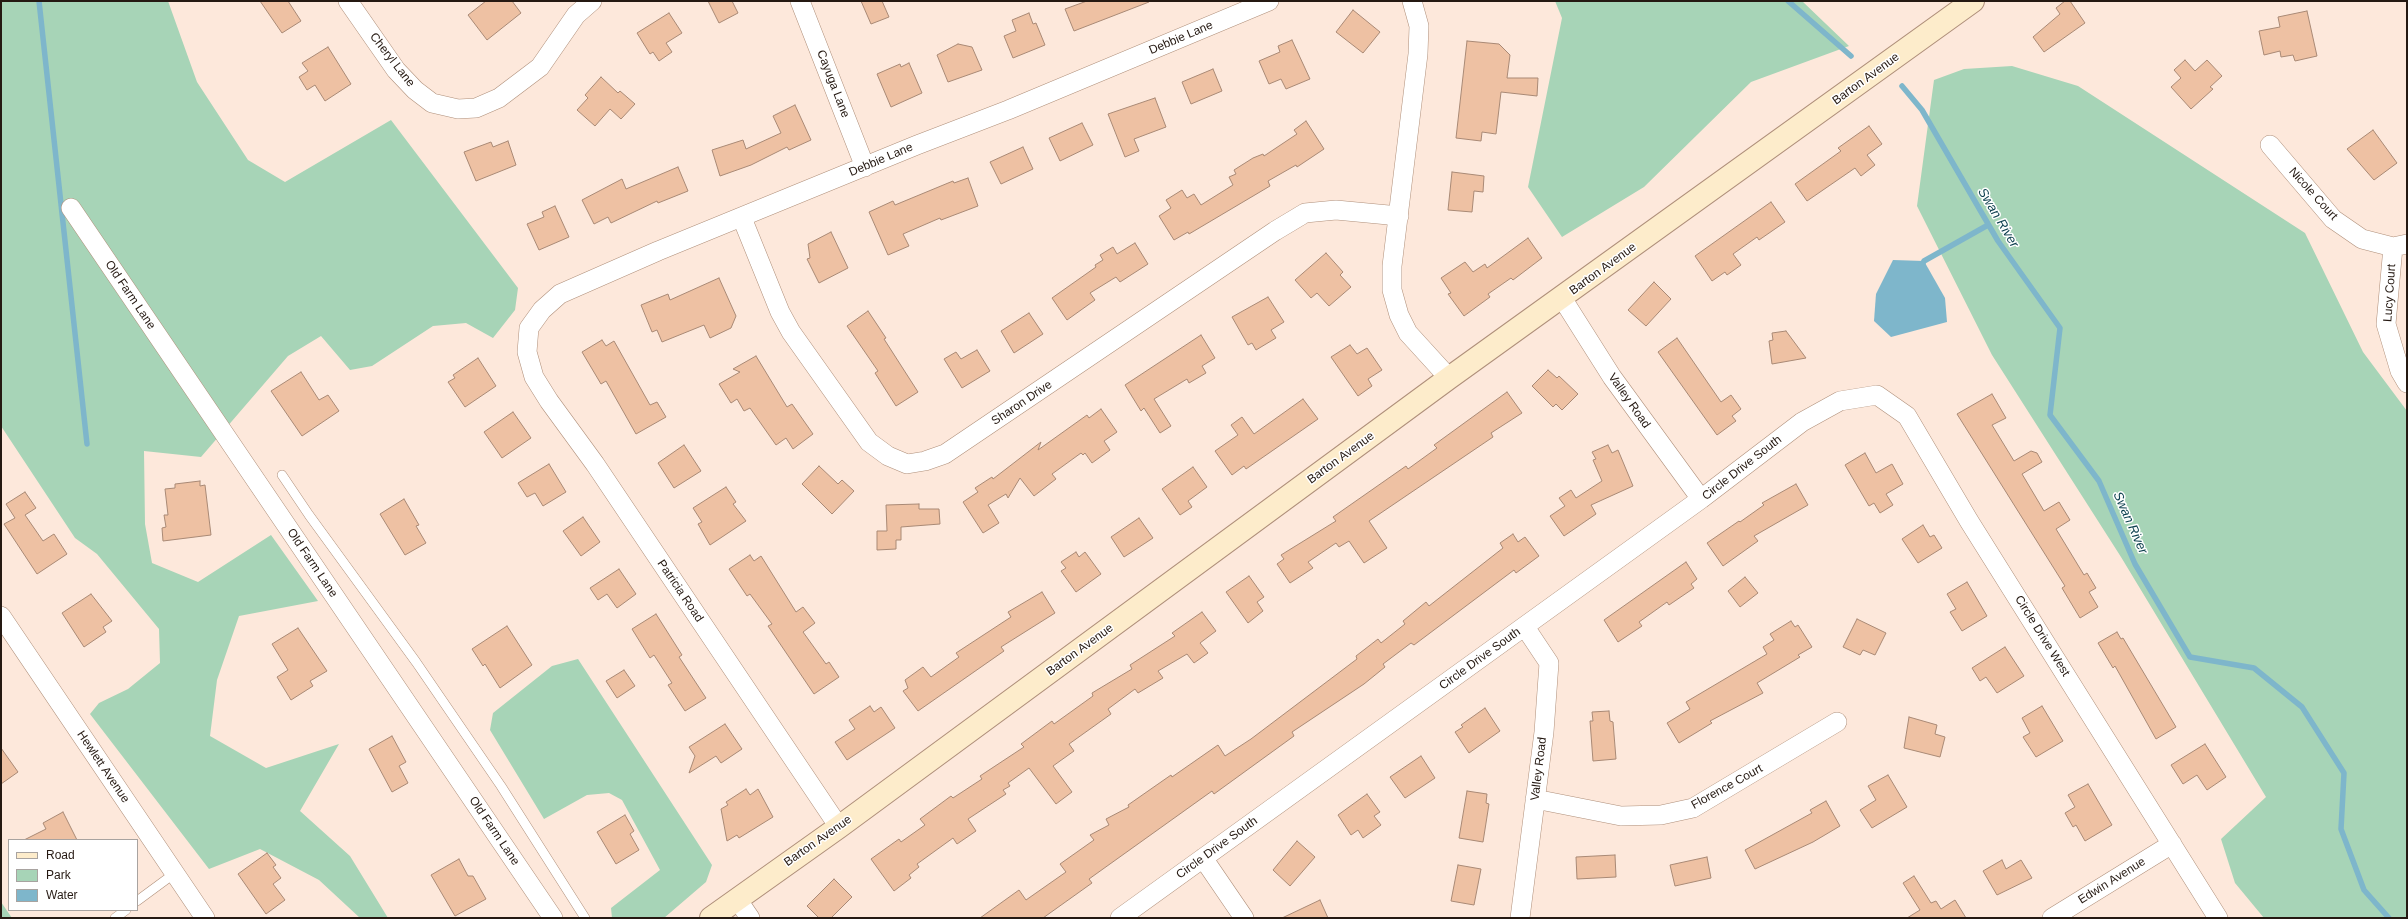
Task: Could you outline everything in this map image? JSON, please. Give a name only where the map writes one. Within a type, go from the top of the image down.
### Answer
[{"type":"street","name":"Cheryl Lane","points":[[348,1],[396,70],[415,90],[432,103],[458,109],[476,108],[499,98],[540,67],[576,15],[592,1]]},
{"type":"street","name":"Cayuga Lane","points":[[800,1],[865,167]]},
{"type":"street","name":"Debbie Lane","points":[[527,352],[529,328],[542,310],[560,294],[658,251],[1008,110],[1269,1]]},
{"type":"street","points":[[1412,1],[1419,26],[1418,54],[1392,266],[1392,290],[1399,314],[1408,333],[1449,378]]},
{"type":"street","name":"Barton Avenue","points":[[711,918],[839,827],[1449,378],[1971,2]]},
{"type":"street","name":"Nicole Court","points":[[2270,145],[2333,219],[2362,239],[2400,246]]},
{"type":"street","name":"Old Farm Lane","points":[[71,208],[553,918]]},
{"type":"street","name":"Sharon Drive","points":[[742,218],[780,312],[791,332],[869,442],[888,456],[907,464],[925,461],[945,454],[1275,231],[1305,213],[1336,210],[1399,216]]},
{"type":"street","name":"Lucy Court","points":[[2400,246],[2386,324],[2400,371],[2407,383]]},
{"type":"street","name":"Valley Road","points":[[1562,298],[1612,377],[1701,499]]},
{"type":"street","name":"Patricia Road","points":[[527,352],[534,377],[549,401],[599,471],[839,827]]},
{"type":"street","name":"Circle Drive West","points":[[1840,401],[1877,395],[1907,416],[1969,521],[2218,918]]},
{"type":"street","name":"Circle Drive South","points":[[1120,918],[1701,499],[1802,422],[1840,401]]},
{"type":"street","name":"Hewlett Avenue","points":[[1,616],[205,918]]},
{"type":"street","name":"Valley Road","points":[[1520,918],[1544,732],[1549,663],[1525,627]]},
{"type":"street","name":"Florence Court","points":[[1535,799],[1620,816],[1661,815],[1693,808],[1837,722]]},
{"type":"street","name":"Edwin Avenue","points":[[2052,918],[2172,844]]},
{"type":"street","points":[[1202,858],[1244,918]]},
{"type":"street","points":[[737,899],[750,918]]},
{"type":"lane","points":[[282,475],[309,515],[416,662],[487,766],[585,918]]},
{"type":"lane","points":[[138,900],[175,873]]},
{"type":"lane","points":[[115,918],[125,911]]},
{"type":"green space","points":[[1,1],[168,1],[197,82],[248,160],[285,182],[391,120],[518,288],[515,310],[493,338],[466,323],[433,326],[372,366],[350,370],[321,336],[288,356],[201,457],[144,451],[145,524],[152,563],[198,582],[271,535],[318,601],[239,616],[217,680],[210,736],[266,768],[339,744],[300,811],[350,856],[388,918],[360,918],[319,880],[260,849],[209,869],[90,714],[99,703],[128,689],[160,663],[159,629],[97,554],[75,538],[1,426]]},
{"type":"green space","points":[[1555,1],[1802,1],[1849,46],[1751,82],[1644,187],[1562,237],[1528,187],[1562,18]]},
{"type":"green space","points":[[2012,66],[2078,86],[2305,233],[2363,352],[2407,411],[2407,918],[2264,918],[2235,883],[2221,839],[2266,797],[2121,557],[1992,355],[1917,206],[1934,80],[1964,69]]},
{"type":"green space","points":[[578,659],[712,865],[706,882],[664,918],[612,918],[611,908],[660,870],[622,800],[609,793],[587,795],[544,819],[490,730],[493,713],[552,666]]},
{"type":"green space","points":[[1,902],[12,918],[1,918]]},
{"type":"water","points":[[1893,260],[1924,261],[1945,298],[1947,322],[1891,337],[1874,321],[1876,294]]},
{"type":"building","points":[[260,1],[288,1],[301,21],[282,33]]},
{"type":"building","points":[[486,1],[512,1],[521,13],[487,40],[468,15]]},
{"type":"building","points":[[708,1],[732,1],[738,13],[719,23]]},
{"type":"building","points":[[861,1],[882,1],[889,17],[871,24]]},
{"type":"building","points":[[1087,1],[1149,2],[1074,31],[1065,9]]},
{"type":"building","points":[[2065,1],[2070,1],[2085,23],[2044,52],[2033,37],[2060,14],[2056,8]]},
{"type":"building","points":[[1353,10],[1380,32],[1363,53],[1336,32]]},
{"type":"building","points":[[2307,11],[2317,56],[2295,61],[2293,55],[2281,57],[2280,51],[2264,55],[2259,31],[2280,27],[2278,17]]},
{"type":"building","points":[[669,13],[682,33],[666,43],[672,52],[659,61],[653,52],[650,54],[637,33]]},
{"type":"building","points":[[1029,13],[1033,24],[1036,23],[1045,45],[1013,58],[1004,36],[1016,31],[1012,20]]},
{"type":"building","points":[[1292,40],[1310,79],[1286,89],[1281,79],[1269,84],[1259,61],[1280,52],[1278,46]]},
{"type":"building","points":[[1467,41],[1499,44],[1510,55],[1507,78],[1538,78],[1537,96],[1501,92],[1496,134],[1482,132],[1481,141],[1456,138]]},
{"type":"building","points":[[958,44],[972,47],[982,70],[948,82],[937,55]]},
{"type":"building","points":[[328,47],[351,84],[325,101],[315,85],[307,90],[299,77],[308,71],[302,63]]},
{"type":"building","points":[[2185,60],[2195,71],[2207,60],[2222,76],[2210,87],[2213,89],[2191,109],[2171,87],[2181,78],[2174,70]]},
{"type":"building","points":[[909,63],[922,93],[891,107],[877,74],[900,64],[901,67]]},
{"type":"building","points":[[1213,69],[1222,91],[1191,104],[1182,82]]},
{"type":"building","points":[[601,77],[618,93],[620,91],[635,104],[621,119],[610,109],[595,126],[577,110],[588,98],[585,95]]},
{"type":"building","points":[[1155,98],[1166,127],[1134,139],[1139,151],[1125,157],[1108,114]]},
{"type":"building","points":[[795,105],[811,140],[789,150],[787,147],[751,165],[720,176],[712,150],[743,140],[746,149],[781,133],[773,116]]},
{"type":"building","points":[[1306,121],[1324,149],[1297,167],[1296,165],[1268,181],[1270,186],[1189,234],[1188,232],[1174,240],[1159,216],[1171,208],[1166,200],[1182,190],[1187,198],[1194,194],[1201,205],[1233,185],[1229,177],[1236,174],[1234,170],[1253,158],[1263,154],[1264,156],[1297,134],[1294,130]]},
{"type":"building","points":[[1082,123],[1093,145],[1060,161],[1049,138]]},
{"type":"building","points":[[1869,126],[1882,144],[1867,155],[1875,165],[1861,176],[1855,168],[1807,201],[1795,184],[1841,151],[1838,148]]},
{"type":"building","points":[[2373,130],[2397,163],[2374,180],[2347,149]]},
{"type":"building","points":[[508,141],[516,165],[476,181],[464,152],[491,142],[493,147]]},
{"type":"building","points":[[1023,147],[1033,169],[1001,184],[990,162]]},
{"type":"building","points":[[678,167],[688,191],[658,203],[657,201],[611,223],[608,217],[594,224],[582,200],[622,179],[626,189]]},
{"type":"building","points":[[1452,172],[1484,176],[1483,192],[1474,191],[1472,212],[1448,210]]},
{"type":"building","points":[[968,178],[978,206],[941,220],[940,218],[903,234],[909,246],[888,255],[869,212],[893,201],[895,205],[953,181],[954,183]]},
{"type":"building","points":[[1771,202],[1785,222],[1759,240],[1757,237],[1733,254],[1741,265],[1727,275],[1725,272],[1712,281],[1695,256]]},
{"type":"building","points":[[555,206],[569,237],[539,250],[527,224],[544,217],[542,212]]},
{"type":"building","points":[[831,232],[848,268],[819,283],[807,259],[810,258],[808,244]]},
{"type":"building","points":[[1528,238],[1542,258],[1513,280],[1511,278],[1488,294],[1490,297],[1464,316],[1448,294],[1451,293],[1441,278],[1465,262],[1473,272],[1485,264],[1487,268]]},
{"type":"building","points":[[1135,243],[1148,264],[1120,282],[1116,277],[1090,293],[1095,300],[1067,320],[1052,298],[1096,267],[1095,265],[1103,260],[1100,255],[1113,247],[1117,254]]},
{"type":"building","points":[[1326,253],[1343,272],[1340,275],[1351,287],[1329,306],[1317,293],[1311,298],[1295,280]]},
{"type":"building","points":[[719,278],[736,316],[731,328],[710,338],[704,325],[662,342],[657,330],[652,332],[641,305],[668,294],[670,300]]},
{"type":"building","points":[[1654,282],[1671,299],[1646,326],[1628,310]]},
{"type":"building","points":[[1268,297],[1284,322],[1271,330],[1276,338],[1256,350],[1252,343],[1248,345],[1232,317]]},
{"type":"building","points":[[868,311],[918,392],[896,406],[875,373],[878,371],[847,326]]},
{"type":"building","points":[[1029,313],[1043,334],[1014,353],[1001,331]]},
{"type":"building","points":[[1786,331],[1806,358],[1772,364],[1769,341],[1773,340],[1772,333]]},
{"type":"building","points":[[1201,335],[1215,358],[1202,366],[1206,373],[1189,383],[1187,379],[1154,399],[1171,426],[1160,433],[1144,408],[1141,411],[1125,385]]},
{"type":"building","points":[[1677,338],[1721,402],[1731,395],[1741,409],[1732,416],[1736,421],[1717,435],[1658,352]]},
{"type":"building","points":[[602,340],[606,346],[614,341],[650,405],[657,402],[666,417],[636,434],[606,381],[601,384],[582,352]]},
{"type":"building","points":[[1350,345],[1357,354],[1367,348],[1382,370],[1368,379],[1372,386],[1358,396],[1331,357]]},
{"type":"building","points":[[977,350],[990,371],[962,388],[944,359],[956,352],[961,359]]},
{"type":"building","points":[[756,356],[787,407],[792,404],[813,434],[793,449],[786,438],[776,445],[750,408],[744,411],[737,399],[731,403],[719,384],[740,372],[733,369]]},
{"type":"building","points":[[478,358],[496,386],[465,407],[448,382],[455,378],[453,375]]},
{"type":"building","points":[[1548,370],[1557,378],[1559,376],[1578,394],[1562,410],[1556,404],[1553,407],[1532,386]]},
{"type":"building","points":[[301,372],[319,400],[328,395],[339,411],[302,436],[271,391]]},
{"type":"building","points":[[1507,392],[1522,413],[1491,433],[1493,437],[1369,521],[1387,548],[1364,563],[1349,541],[1339,547],[1336,543],[1308,562],[1313,568],[1290,583],[1277,564],[1284,559],[1281,555],[1336,521],[1333,517],[1406,466],[1408,469],[1437,448],[1434,445]]},
{"type":"building","points":[[1992,394],[2006,418],[1992,425],[2014,461],[2031,451],[2037,453],[2042,462],[2022,474],[2044,511],[2059,502],[2070,520],[2056,529],[2084,575],[2087,573],[2096,588],[2089,592],[2098,607],[2080,618],[2062,588],[2065,586],[1957,414]]},
{"type":"building","points":[[1303,399],[1318,419],[1246,469],[1244,466],[1232,475],[1215,451],[1238,435],[1231,425],[1242,417],[1254,434]]},
{"type":"building","points":[[1101,409],[1117,432],[1104,441],[1110,450],[1092,463],[1085,453],[1083,455],[1081,453],[1052,474],[1056,479],[1034,496],[1020,478],[1008,498],[1006,494],[988,505],[999,523],[983,533],[963,502],[978,492],[975,488],[992,477],[993,479],[1041,442],[1038,450],[1087,415],[1089,418]]},
{"type":"building","points":[[513,412],[531,438],[502,458],[484,432]]},
{"type":"building","points":[[684,445],[701,471],[674,488],[658,463]]},
{"type":"building","points":[[1608,445],[1612,453],[1618,450],[1633,486],[1591,505],[1596,514],[1564,536],[1550,516],[1565,506],[1559,498],[1571,490],[1576,498],[1602,481],[1593,460],[1596,459],[1592,452]]},
{"type":"building","points":[[1865,453],[1876,473],[1892,464],[1903,484],[1886,494],[1893,505],[1880,513],[1874,503],[1869,506],[1845,465]]},
{"type":"building","points":[[549,464],[566,492],[543,506],[535,493],[527,497],[518,483]]},
{"type":"building","points":[[819,466],[838,484],[842,480],[854,491],[832,514],[802,484]]},
{"type":"building","points":[[1193,467],[1207,487],[1188,501],[1192,507],[1180,515],[1162,489]]},
{"type":"building","points":[[200,481],[200,486],[205,485],[211,535],[163,541],[162,528],[166,527],[164,515],[168,515],[165,489],[175,488],[175,484]]},
{"type":"building","points":[[1796,484],[1808,505],[1754,536],[1758,541],[1723,566],[1707,543],[1764,505],[1762,503]]},
{"type":"building","points":[[726,487],[736,502],[733,504],[746,521],[710,545],[698,524],[702,522],[693,508]]},
{"type":"building","points":[[25,492],[36,508],[25,515],[43,541],[54,534],[67,554],[37,574],[4,524],[15,518],[6,504]]},
{"type":"building","points":[[404,499],[419,525],[416,526],[426,543],[405,555],[380,514]]},
{"type":"building","points":[[919,504],[919,509],[939,509],[940,524],[901,527],[901,540],[896,540],[896,549],[877,550],[877,531],[887,531],[886,505]]},
{"type":"building","points":[[583,517],[600,542],[581,556],[563,531]]},
{"type":"building","points":[[1139,518],[1153,538],[1124,557],[1111,537]]},
{"type":"building","points":[[1923,525],[1930,537],[1934,535],[1942,548],[1918,563],[1902,539]]},
{"type":"building","points":[[1513,534],[1518,542],[1525,537],[1539,556],[1516,573],[1514,570],[1414,645],[1411,643],[1383,664],[1385,667],[1364,684],[1292,732],[1294,736],[1214,794],[1212,791],[1089,879],[1092,883],[1043,918],[980,918],[1019,890],[1026,900],[1066,872],[1060,864],[1094,840],[1090,835],[1109,825],[1106,819],[1129,807],[1128,805],[1171,775],[1172,777],[1218,745],[1225,756],[1251,739],[1357,659],[1356,656],[1378,639],[1381,643],[1405,624],[1403,621],[1426,602],[1429,606],[1503,548],[1500,543]]},
{"type":"building","points":[[1076,552],[1079,557],[1085,552],[1101,574],[1076,592],[1061,571],[1066,568],[1061,562]]},
{"type":"building","points":[[750,555],[754,561],[761,556],[796,612],[803,607],[815,623],[803,632],[826,664],[829,662],[839,677],[814,694],[768,626],[772,624],[750,594],[747,596],[729,569]]},
{"type":"building","points":[[1686,562],[1697,579],[1691,584],[1694,588],[1669,605],[1667,602],[1639,622],[1642,626],[1618,642],[1604,620]]},
{"type":"building","points":[[619,569],[636,594],[617,608],[607,594],[598,600],[590,588]]},
{"type":"building","points":[[1249,576],[1264,597],[1257,602],[1263,611],[1248,623],[1226,592]]},
{"type":"building","points":[[1745,577],[1758,593],[1740,607],[1728,591]]},
{"type":"building","points":[[1967,582],[1987,616],[1962,631],[1950,612],[1956,609],[1947,594]]},
{"type":"building","points":[[1042,592],[1055,613],[1001,647],[1004,651],[918,711],[903,691],[908,688],[905,680],[923,667],[931,677],[959,657],[956,653],[1011,617],[1008,612]]},
{"type":"building","points":[[91,594],[112,621],[103,627],[106,632],[84,647],[62,613]]},
{"type":"building","points":[[1202,612],[1216,631],[1200,643],[1208,653],[1194,663],[1187,654],[1158,671],[1163,678],[1138,693],[1135,689],[1108,709],[1111,714],[1069,744],[1074,751],[1053,766],[1072,792],[1056,804],[1029,768],[1008,783],[1010,786],[1003,790],[1006,794],[968,819],[976,831],[957,844],[953,838],[917,864],[919,867],[909,875],[911,878],[894,891],[871,859],[899,839],[901,842],[925,825],[920,819],[951,796],[953,798],[982,779],[980,776],[1024,747],[1021,744],[1052,721],[1054,724],[1093,696],[1092,693],[1132,669],[1130,665],[1175,636],[1172,633]]},
{"type":"building","points":[[656,614],[682,655],[679,657],[706,698],[685,711],[668,685],[672,683],[654,655],[650,658],[632,629]]},
{"type":"building","points":[[1857,619],[1886,633],[1875,655],[1863,650],[1860,655],[1843,647]]},
{"type":"building","points":[[1791,621],[1795,627],[1798,625],[1812,647],[1798,655],[1800,657],[1757,683],[1763,693],[1710,721],[1712,723],[1679,743],[1667,723],[1690,709],[1686,702],[1767,654],[1763,647],[1774,640],[1770,634]]},
{"type":"building","points":[[507,626],[532,665],[500,688],[485,664],[483,666],[472,649]]},
{"type":"building","points":[[298,628],[327,671],[310,681],[313,686],[291,700],[277,677],[288,670],[272,644]]},
{"type":"building","points":[[2117,632],[2121,639],[2123,638],[2176,727],[2156,739],[2115,666],[2113,668],[2098,643]]},
{"type":"building","points":[[2005,647],[2024,676],[1997,693],[1986,677],[1980,681],[1972,668]]},
{"type":"building","points":[[624,670],[635,686],[617,698],[606,681]]},
{"type":"building","points":[[870,706],[874,712],[881,707],[895,728],[847,760],[835,742],[855,729],[849,720]]},
{"type":"building","points":[[2042,706],[2063,741],[2036,757],[2023,737],[2030,733],[2022,718]]},
{"type":"building","points":[[1485,708],[1500,731],[1469,753],[1455,732],[1463,727],[1461,725]]},
{"type":"building","points":[[1609,711],[1610,721],[1613,722],[1616,759],[1593,761],[1590,721],[1593,721],[1592,712]]},
{"type":"building","points":[[1909,717],[1937,725],[1935,734],[1945,737],[1940,757],[1904,748]]},
{"type":"building","points":[[725,724],[742,749],[721,763],[716,756],[689,773],[695,756],[689,747]]},
{"type":"building","points":[[392,736],[406,762],[399,766],[408,783],[392,792],[369,749]]},
{"type":"building","points":[[2205,744],[2226,777],[2207,790],[2197,775],[2183,784],[2171,765]]},
{"type":"building","points":[[1,748],[18,772],[1,784]]},
{"type":"building","points":[[1421,756],[1435,778],[1405,798],[1390,777]]},
{"type":"building","points":[[1888,775],[1907,807],[1872,828],[1860,810],[1876,800],[1868,786]]},
{"type":"building","points":[[2088,784],[2112,825],[2085,841],[2076,825],[2073,827],[2065,813],[2075,807],[2068,795]]},
{"type":"building","points":[[746,789],[750,795],[758,789],[773,817],[739,838],[737,835],[727,841],[721,809],[728,805],[726,802]]},
{"type":"building","points":[[1467,791],[1487,794],[1486,803],[1489,804],[1483,842],[1459,838]]},
{"type":"building","points":[[1367,794],[1380,812],[1374,816],[1381,825],[1363,838],[1358,830],[1351,835],[1338,815]]},
{"type":"building","points":[[1826,801],[1840,826],[1813,842],[1755,869],[1745,850],[1812,813],[1810,810]]},
{"type":"building","points":[[63,812],[76,839],[26,839],[46,829],[43,823]]},
{"type":"building","points":[[625,815],[634,831],[630,834],[639,850],[616,864],[597,832]]},
{"type":"building","points":[[1297,841],[1315,857],[1290,886],[1273,870]]},
{"type":"building","points":[[267,853],[276,865],[273,867],[281,878],[273,884],[285,900],[266,914],[238,874]]},
{"type":"building","points":[[1615,855],[1616,877],[1577,879],[1576,857]]},
{"type":"building","points":[[1707,857],[1711,878],[1675,886],[1670,865]]},
{"type":"building","points":[[459,859],[468,876],[473,876],[486,899],[455,916],[431,875]]},
{"type":"building","points":[[2002,860],[2006,869],[2021,860],[2032,878],[1997,895],[1983,871]]},
{"type":"building","points":[[1458,865],[1481,869],[1474,905],[1451,901]]},
{"type":"building","points":[[1914,876],[1931,903],[1936,901],[1941,909],[1955,900],[1966,918],[1907,918],[1920,910],[1903,883]]},
{"type":"building","points":[[834,879],[852,897],[831,918],[819,918],[807,906]]},
{"type":"building","points":[[1320,900],[1328,918],[1282,918]]},
{"type":"waterway","points":[[39,1],[87,444]]},
{"type":"waterway","name":"Swan River","points":[[1788,1],[1851,56]]},
{"type":"waterway","name":"Swan River","points":[[1902,86],[1922,110],[1998,241],[2060,328],[2050,415],[2099,481],[2135,564],[2190,657],[2254,668],[2302,707],[2344,773],[2341,829],[2364,890],[2389,918]]},
{"type":"waterway","points":[[1921,267],[1924,261],[1988,225]]}]
